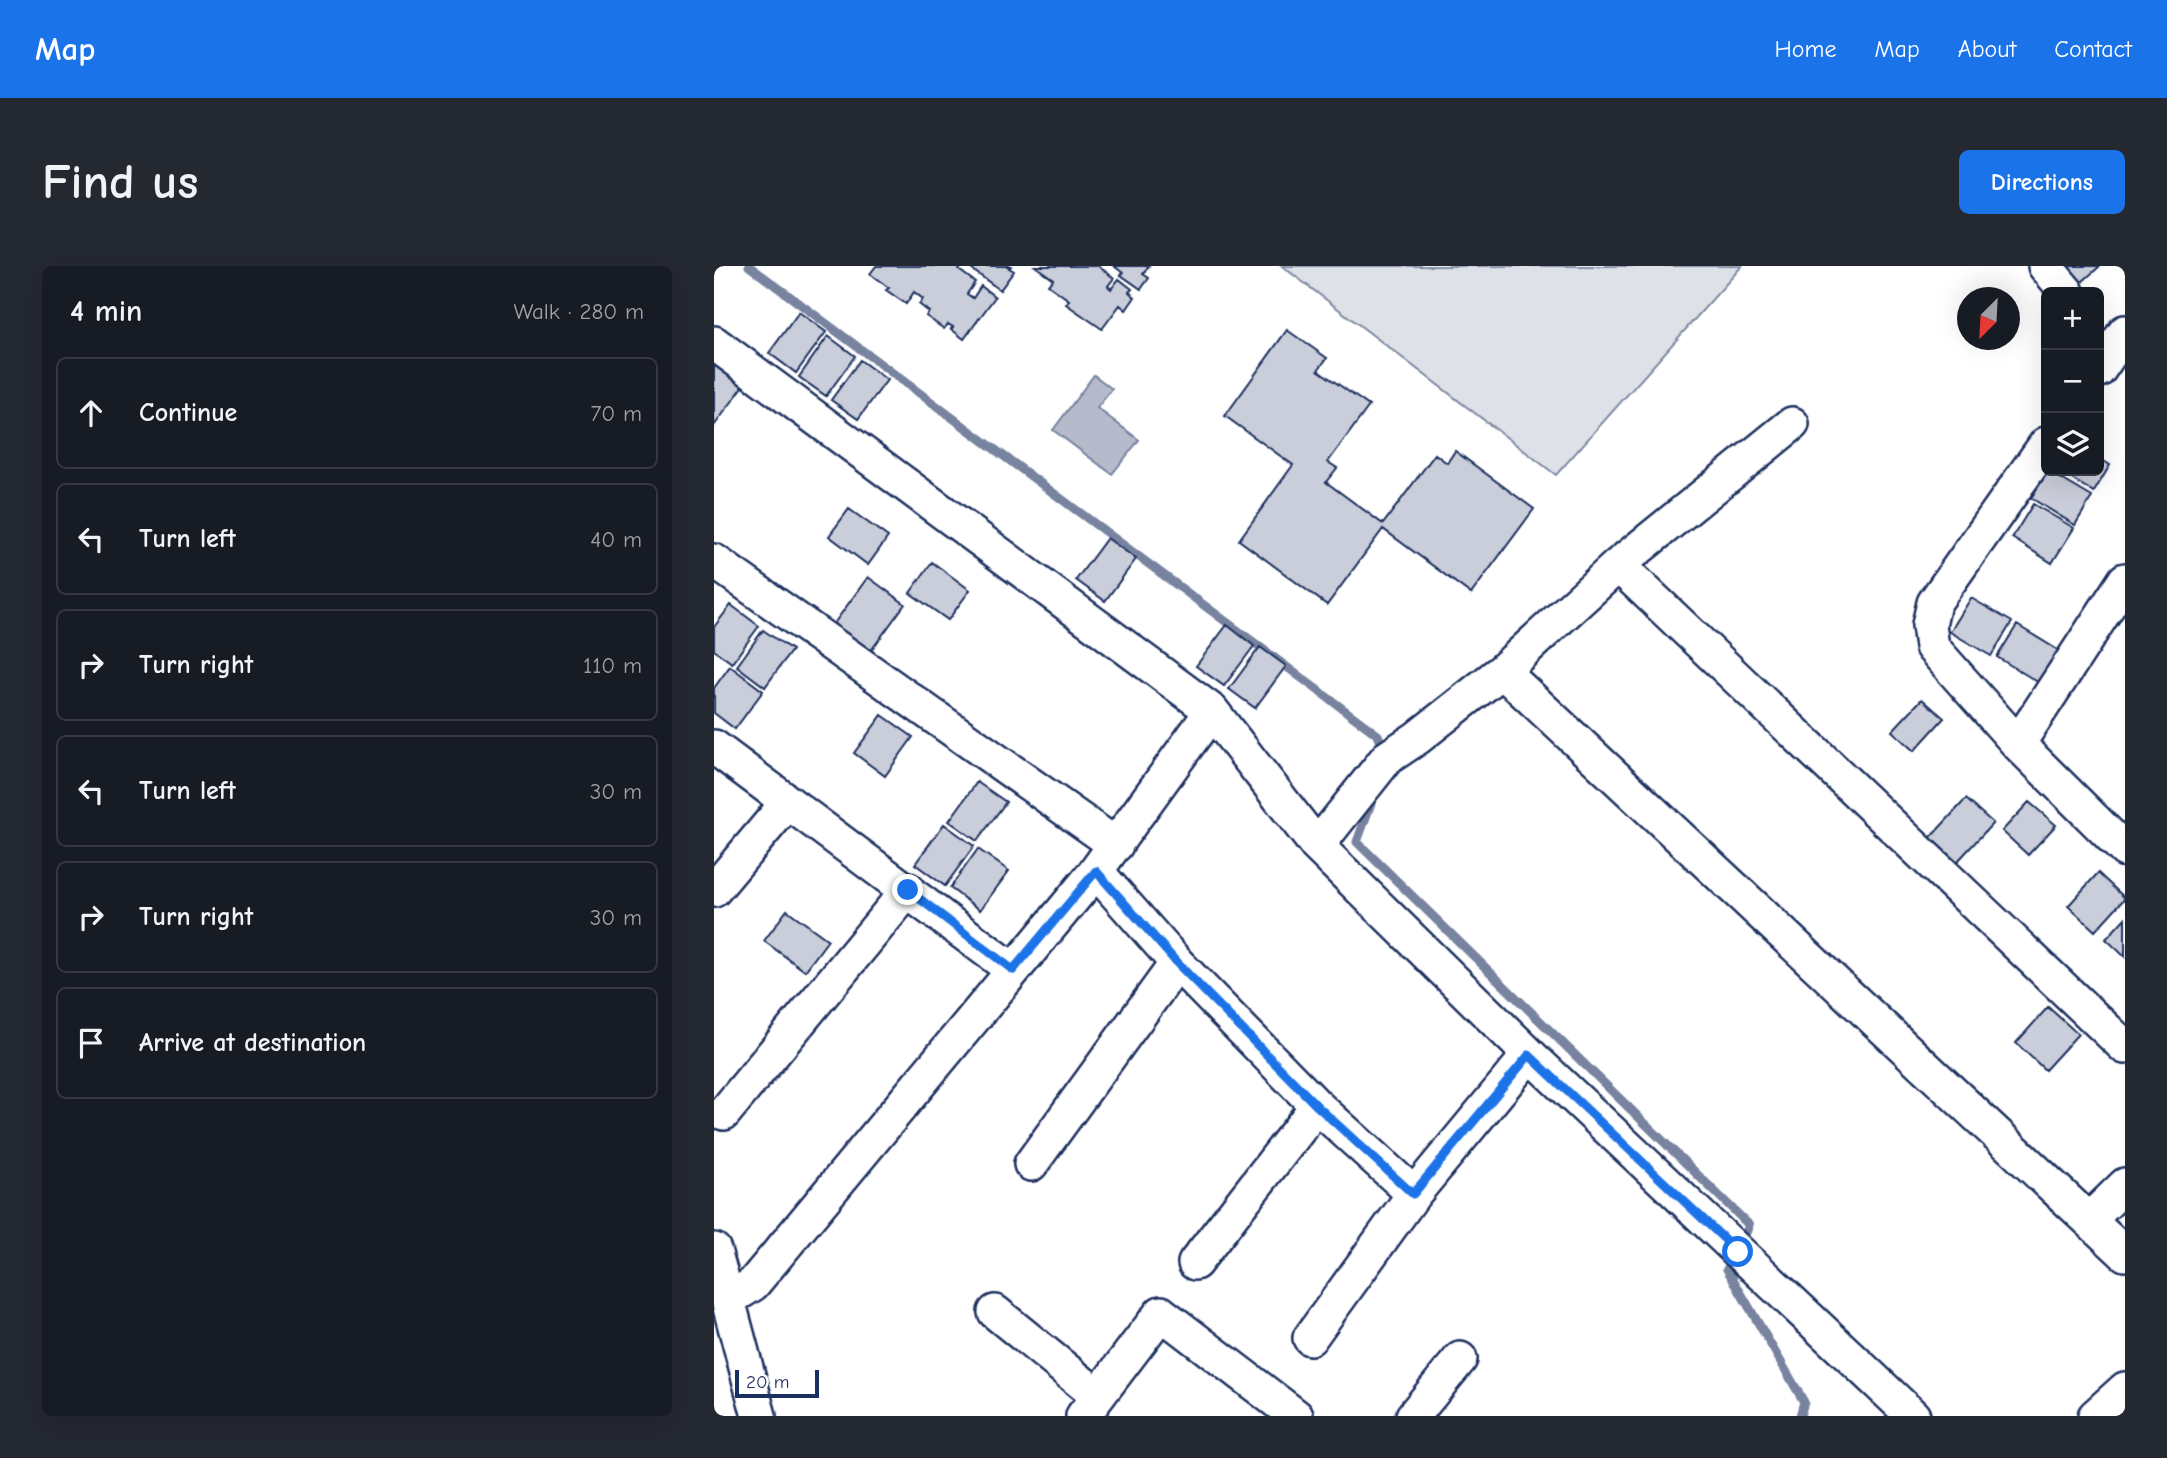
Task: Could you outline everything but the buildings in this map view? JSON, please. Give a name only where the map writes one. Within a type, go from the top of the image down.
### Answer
[{"type":"street","points":[[2045,266],[2063,287]]},
{"type":"street","points":[[714,343],[1212,710],[1317,846],[1529,1055],[1913,1416]]},
{"type":"street","points":[[1317,846],[1387,758],[1417,738],[1502,671],[1618,565],[1792,424]]},
{"type":"street","points":[[2041,451],[1934,603],[1928,625],[1932,647],[2018,744],[2125,850]]},
{"type":"street","points":[[714,562],[1116,845]]},
{"type":"street","points":[[1618,565],[2125,1047]]},
{"type":"street","points":[[2018,744],[2125,580]]},
{"type":"street","points":[[1502,671],[2125,1254]]},
{"type":"street","points":[[728,1300],[753,1284],[1096,871],[1212,710]]},
{"type":"street","points":[[714,747],[1013,970]]},
{"type":"street","points":[[714,890],[788,802]]},
{"type":"street","points":[[1096,871],[1177,963],[1317,1106],[1413,1194]]},
{"type":"street","points":[[724,1113],[908,890]]},
{"type":"street","points":[[1031,1164],[1177,963]]},
{"type":"street","points":[[1310,1338],[1413,1194],[1529,1055]]},
{"type":"street","points":[[1195,1263],[1317,1106]]},
{"type":"street","points":[[2089,1220],[2125,1185]]},
{"type":"street","points":[[714,1251],[759,1416]]},
{"type":"street","points":[[995,1312],[1090,1406],[1161,1313],[1296,1416]]},
{"type":"street","points":[[1413,1416],[1460,1359]]},
{"type":"street","points":[[2095,1416],[2125,1389]]},
{"type":"shaded area","points":[[1282,266],[1742,266],[1556,475]]},
{"type":"water","points":[[1094,375],[1112,389],[1097,408],[1139,440],[1112,474],[1053,430]]},
{"type":"waterway","points":[[749,266],[1378,735],[1385,752]]},
{"type":"waterway","points":[[1374,795],[1357,842],[1749,1225],[1741,1245]]},
{"type":"waterway","points":[[1735,1257],[1727,1269],[1804,1402],[1800,1416]]},
{"type":"route","points":[[908,890],[1013,970],[1096,871],[1177,963],[1317,1106],[1413,1194],[1529,1055],[1738,1252]]}]
